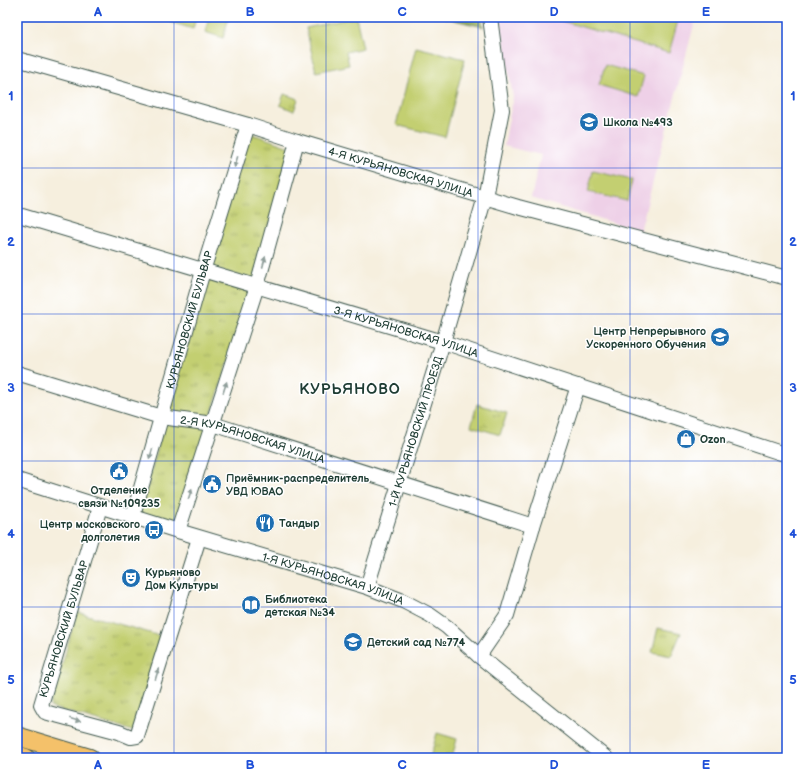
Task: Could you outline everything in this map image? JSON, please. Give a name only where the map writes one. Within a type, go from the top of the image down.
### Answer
[{"type":"main road","points":[[17,736],[90,758]]},
{"type":"main road","points":[[17,755],[26,758]]},
{"type":"street","name":"1-Й КУРЬЯНОВСКИЙ ПРОЕЗД","points":[[367,587],[485,197],[502,110],[490,17]]},
{"type":"street","name":"4-Я КУРЬЯНОВСКАЯ УЛИЦА","points":[[17,60],[248,125],[297,142],[518,207],[787,278]]},
{"type":"street","name":"КУРЬЯНОВСКИЙ БУЛЬВАР","points":[[133,516],[203,271],[248,125]]},
{"type":"street","points":[[178,531],[257,286],[297,142]]},
{"type":"street","name":"3-Я КУРЬЯНОВСКАЯ УЛИЦА","points":[[22,216],[442,342],[787,455]]},
{"type":"street","name":"2-Я КУРЬЯНОВСКАЯ УЛИЦА","points":[[17,373],[161,417],[213,424],[533,526]]},
{"type":"street","points":[[480,656],[507,615],[533,526],[578,386]]},
{"type":"street","name":"1-Я КУРЬЯНОВСКАЯ УЛИЦА","points":[[17,480],[199,538],[367,587],[403,602],[430,615],[446,627],[606,758]]},
{"type":"street","name":"КУРЬЯНОВСКИЙ БУЛЬВАР","points":[[100,507],[41,705],[45,712],[119,732],[131,737],[137,736],[199,538]]},
{"type":"shaded area","name":"Школа №493","points":[[500,17],[696,17],[640,231],[531,198],[541,155],[504,146],[513,97]]},
{"type":"green space","points":[[171,17],[196,17],[193,29],[170,22]]},
{"type":"green space","points":[[209,17],[229,17],[223,38],[205,32]]},
{"type":"green space","points":[[356,17],[363,48],[346,52],[349,65],[316,72],[306,28]]},
{"type":"green space","points":[[442,17],[482,17],[483,27]]},
{"type":"green space","points":[[549,17],[679,17],[669,53]]},
{"type":"green space","points":[[416,47],[465,59],[445,137],[396,125]]},
{"type":"green space","points":[[605,65],[644,76],[638,97],[599,85]]},
{"type":"green space","points":[[284,94],[298,99],[294,111],[280,105]]},
{"type":"green space","points":[[250,133],[292,148],[254,280],[209,267]]},
{"type":"green space","points":[[593,171],[632,180],[627,201],[588,192]]},
{"type":"green space","points":[[206,276],[252,289],[210,418],[167,413]]},
{"type":"green space","points":[[477,404],[507,413],[500,435],[471,426]]},
{"type":"green space","points":[[165,422],[208,427],[175,527],[139,516]]},
{"type":"green space","points":[[77,612],[164,637],[136,732],[50,707]]},
{"type":"green space","points":[[658,628],[681,633],[671,656],[652,652]]},
{"type":"green space","points":[[437,733],[457,739],[452,758],[430,758]]},
{"type":"place","name":"Школа №493","points":[[589,122]]},
{"type":"place","name":"Центр Непрерывного Ускоренного Обучения","points":[[720,337]]},
{"type":"place","name":"Ozon","points":[[686,439]]},
{"type":"place","name":"Отделение связи №109235","points":[[119,471]]},
{"type":"place","name":"Приёмник-распределитель УВД ЮВАО","points":[[212,484]]},
{"type":"place","name":"Тандыр","points":[[265,523]]},
{"type":"place","name":"Центр московского долголетия","points":[[154,530]]},
{"type":"place","name":"Курьяново Дом Культуры","points":[[131,578]]},
{"type":"place","name":"Библиотека детская №34","points":[[251,605]]},
{"type":"place","name":"Детский сад №774","points":[[353,642]]},
{"type":"district","name":"КУРЬЯНОВО","points":[[350,389]]}]
